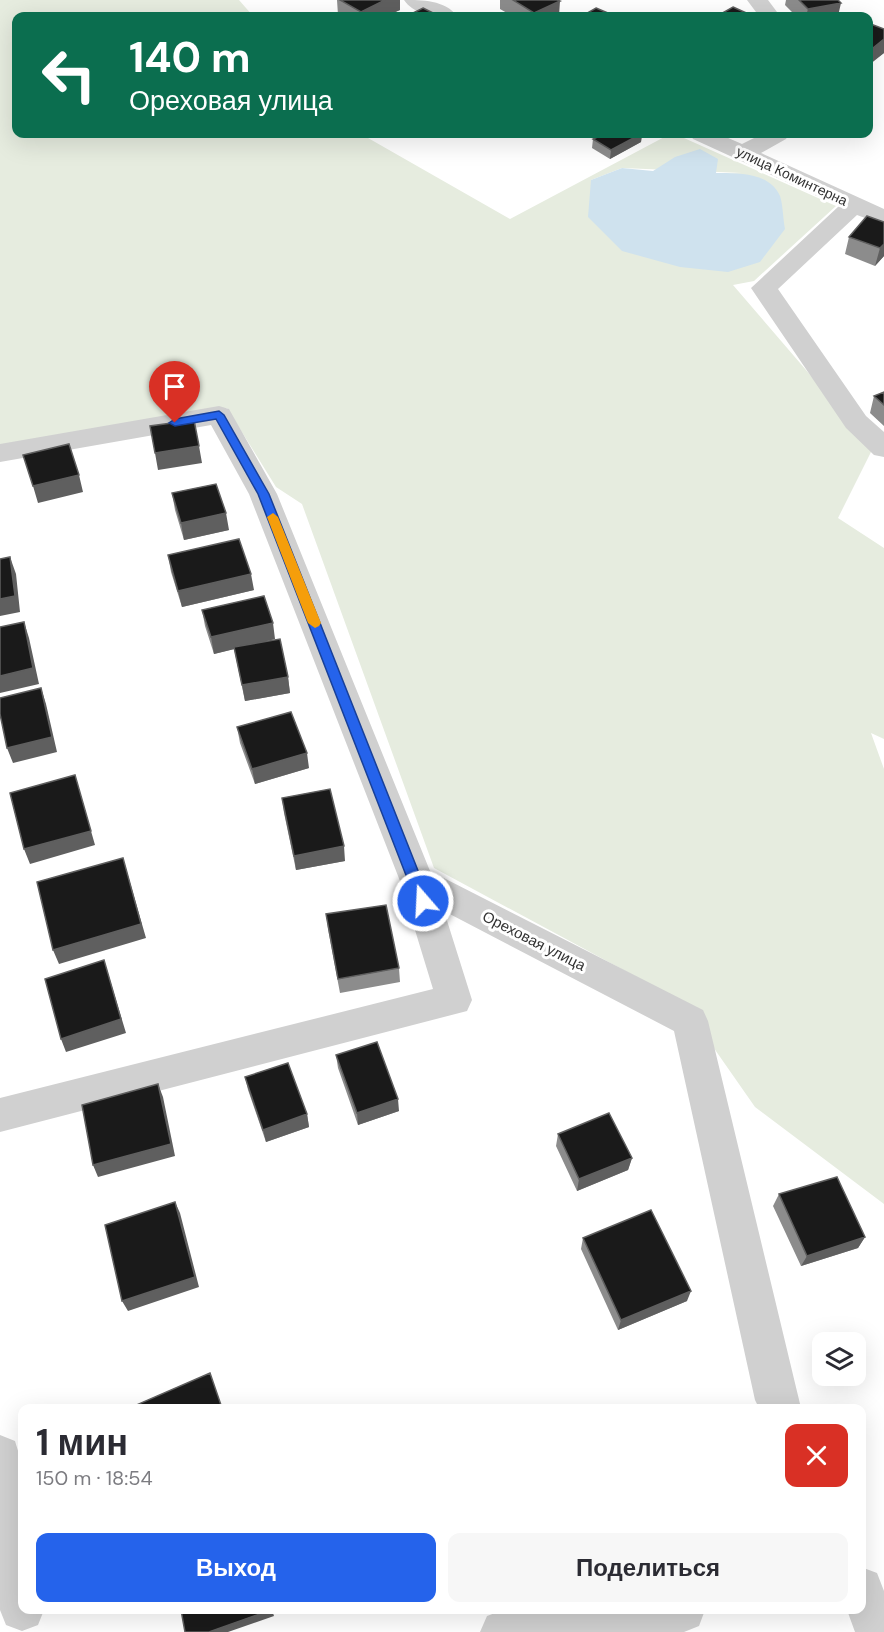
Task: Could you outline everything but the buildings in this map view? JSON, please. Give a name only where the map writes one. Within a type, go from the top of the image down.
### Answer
[{"type":"street","points":[[414,0],[438,12]]},
{"type":"street","name":"улица Коминтерна","points":[[710,138],[884,218]]},
{"type":"street","points":[[744,153],[771,138]]},
{"type":"street","points":[[855,204],[764,288],[856,422],[884,448]]},
{"type":"street","points":[[0,453],[219,415],[264,494],[417,881],[454,1000],[0,1115]]},
{"type":"street","name":"Ореховая улица","points":[[417,881],[690,1021],[773,1388],[779,1404]]},
{"type":"street","points":[[0,1456],[18,1581]]},
{"type":"street","points":[[866,1586],[884,1575]]},
{"type":"street","points":[[866,1602],[878,1632]]},
{"type":"street","points":[[23,1614],[26,1632]]},
{"type":"street","points":[[503,1632],[650,1614]]},
{"type":"shaded area","points":[[0,0],[239,0],[250,12],[12,12],[12,138],[368,138],[510,219],[662,138],[684,138],[836,206],[754,281],[733,285],[873,448],[838,518],[884,548],[884,739],[871,733],[884,769],[884,1204],[755,1107],[681,1001],[434,868],[302,504],[276,487],[227,408],[0,445]],"holes":[[[622,168],[742,173],[591,180]]]},
{"type":"water","points":[[700,149],[718,159],[716,173],[752,175],[761,178],[769,182],[780,196],[785,229],[760,262],[728,272],[680,267],[622,251],[588,217],[591,180],[622,168],[653,171],[675,157]]},
{"type":"slow traffic","points":[[273,517],[315,623]]},
{"type":"route","points":[[175,423],[219,415],[264,494],[423,901]]}]
